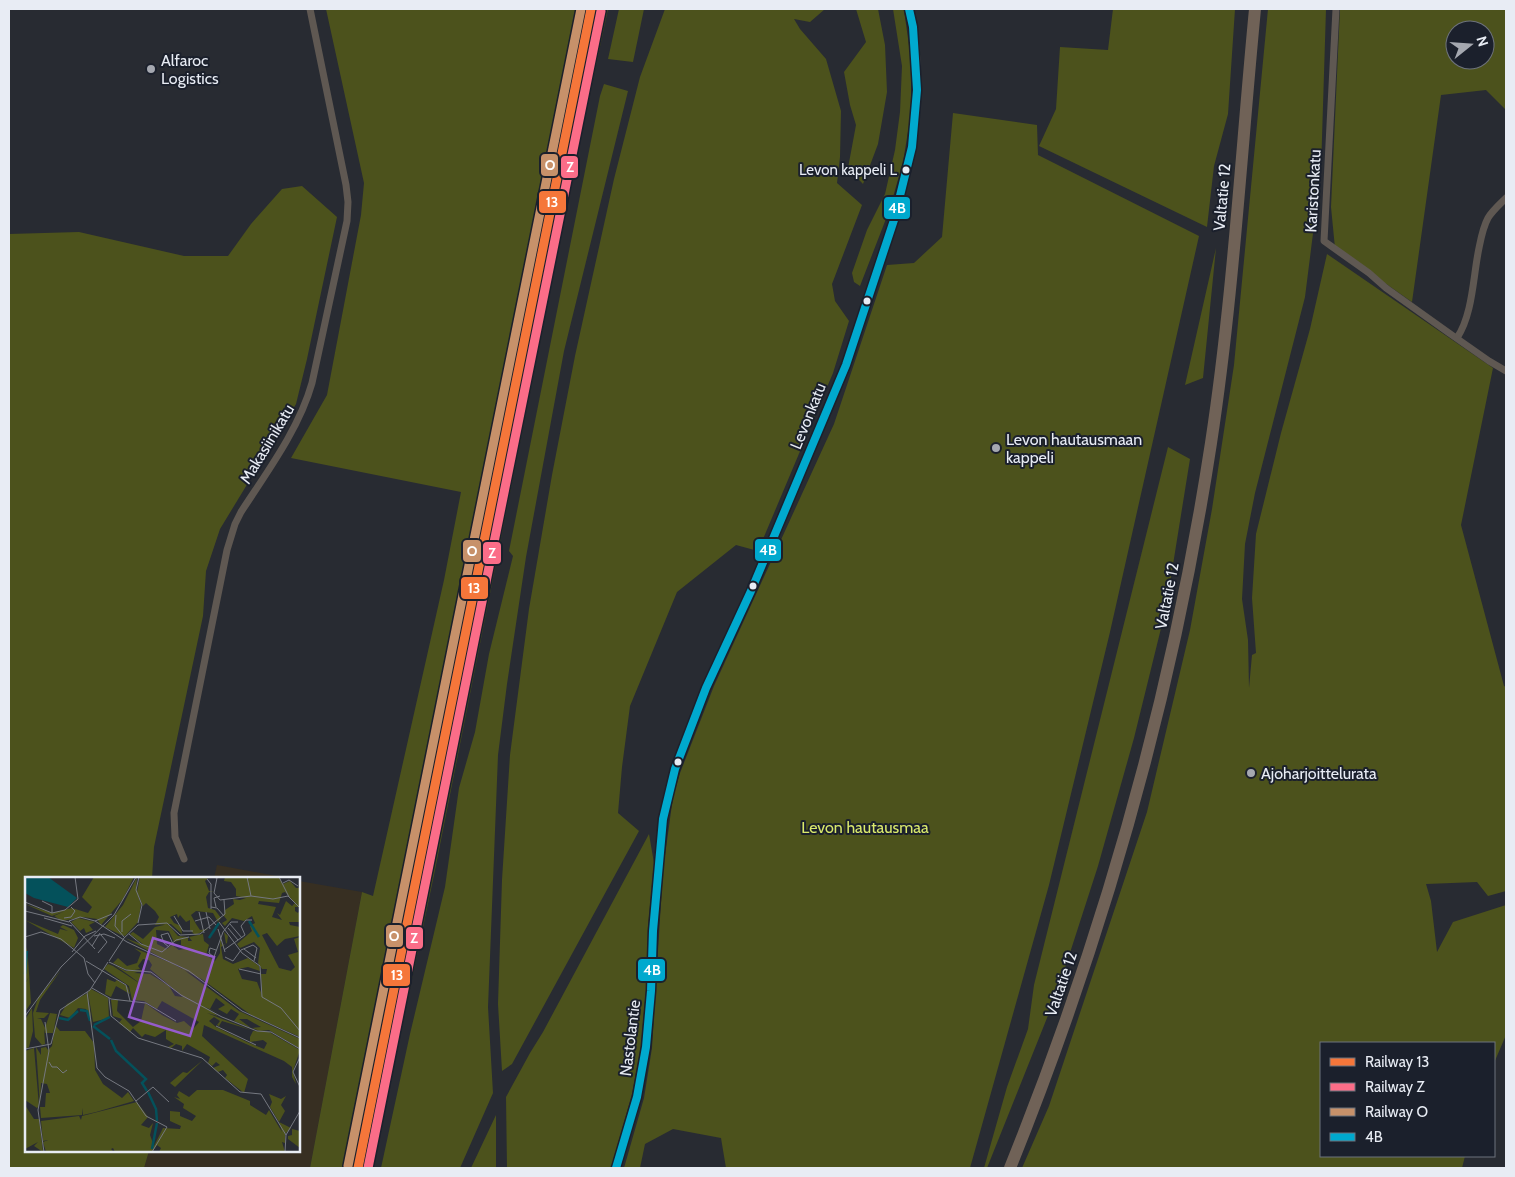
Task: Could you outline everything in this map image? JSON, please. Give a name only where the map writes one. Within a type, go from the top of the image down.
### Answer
[{"type":"highway","name":"Valtatie 12","points":[[1010,1168],[1057,1046],[1110,888],[1134,808],[1178,625],[1198,524],[1219,387],[1232,271],[1255,9]]},
{"type":"main road","name":"Levonkatu","points":[[663,819],[676,769],[706,688],[751,591],[846,365],[894,220],[912,147],[917,90],[914,27],[910,9]]},
{"type":"main road","name":"Nastolantie","points":[[616,1168],[637,1097],[646,1047],[651,991],[653,931],[663,819]]},
{"type":"street","name":"Makasiinikatu","points":[[184,859],[176,837],[174,813],[227,550],[241,512],[302,415],[312,383],[347,221],[348,202],[346,185],[310,9]]},
{"type":"street","name":"Karistonkatu","points":[[1336,9],[1324,241],[1489,361],[1506,371]]},
{"type":"street","points":[[1457,338],[1464,325],[1469,306],[1482,233],[1487,219],[1506,198]]},
{"type":"shaded area","points":[[217,865],[282,877],[214,877]]},
{"type":"shaded area","points":[[300,881],[362,892],[310,1168],[144,1168],[149,1152],[300,1152]]},
{"type":"green space","points":[[326,9],[581,9],[349,1168],[310,1168],[362,892],[373,896],[444,580],[461,492],[291,458],[327,395],[361,215],[364,183]]},
{"type":"green space","points":[[596,9],[608,9],[434,875],[372,1168],[363,1168]]},
{"type":"green space","points":[[619,9],[644,9],[633,62],[608,59]]},
{"type":"green space","points":[[665,9],[825,9],[810,22],[794,19],[800,29],[826,59],[841,111],[840,157],[837,183],[862,205],[832,284],[835,301],[849,321],[833,373],[758,551],[736,545],[677,592],[630,706],[618,813],[639,831],[512,1064],[502,1071],[498,1004],[502,880],[510,755],[529,609],[575,356],[614,179],[640,77]]},
{"type":"green space","points":[[856,9],[878,9],[885,45],[887,92],[878,144],[863,184],[848,168],[856,125],[844,72],[866,42]]},
{"type":"green space","points":[[893,9],[904,9],[911,60],[911,113],[903,162],[889,211],[860,286],[854,282],[852,273],[867,230],[885,194],[895,150],[900,112],[902,66]]},
{"type":"green space","points":[[1113,9],[1235,9],[1228,114],[1214,166],[1207,227],[1039,146],[1056,109],[1060,47],[1108,50]]},
{"type":"green space","points":[[1268,9],[1326,9],[1321,170],[1305,297],[1255,493],[1245,544],[1242,599],[1248,640],[1249,688],[1252,655],[1256,653],[1252,598],[1256,534],[1281,433],[1310,329],[1327,254],[1493,368],[1461,525],[1504,686],[1506,687],[1506,891],[1488,896],[1477,882],[1426,884],[1431,901],[1437,952],[1453,922],[1506,905],[1506,1035],[1495,1061],[1495,1042],[1320,1042],[1320,1157],[1465,1157],[1462,1168],[1022,1168],[1049,1106],[1147,812],[1190,630],[1212,509],[1234,365]]},
{"type":"green space","points":[[1340,9],[1506,9],[1506,110],[1486,90],[1441,95],[1412,302],[1335,248],[1331,207]]},
{"type":"green space","points":[[604,84],[628,91],[564,351],[526,557],[498,755],[488,1007],[493,1093],[460,1168],[381,1168],[445,887],[459,788],[475,732],[489,654],[513,556],[509,551],[600,96]]},
{"type":"green space","name":"Levon hautausmaa","points":[[953,113],[1037,125],[1038,155],[1199,236],[1110,632],[1049,885],[970,1168],[726,1168],[721,1138],[673,1129],[645,1144],[640,1168],[624,1168],[644,1098],[652,1048],[663,870],[673,797],[680,773],[714,686],[834,424],[887,265],[914,263],[942,237]]},
{"type":"green space","points":[[302,186],[337,217],[296,404],[220,529],[206,571],[203,616],[154,847],[152,877],[25,877],[25,1152],[149,1152],[144,1168],[9,1168],[9,234],[79,232],[184,256],[228,256],[251,224],[282,189]]},
{"type":"green space","points":[[1216,248],[1203,378],[1185,385]]},
{"type":"green space","points":[[1168,447],[1190,459],[1166,608],[1134,738],[1098,866],[1057,993],[987,1168],[984,1168],[1007,1087],[1028,1029],[1034,985]]},
{"type":"green space","points":[[649,834],[654,863],[641,1046],[632,1094],[611,1168],[507,1168],[506,1097]]},
{"type":"green space","points":[[496,1115],[496,1168],[471,1168]]},
{"type":"rail line","name":"O","points":[[348,1166],[581,9]]},
{"type":"rail line","name":"13","points":[[358,1168],[591,9]]},
{"type":"rail line","name":"Z","points":[[368,1168],[601,11]]},
{"type":"transit line","name":"4B","points":[[616,1168],[637,1097],[646,1047],[651,991],[653,931],[663,819],[675,769],[706,688],[751,591],[846,365],[894,220],[912,147],[917,90],[913,27],[909,9]]},
{"type":"place","name":"Alfaroc Logistics","points":[[151,69]]},
{"type":"place","name":"Levon kappeli L","points":[[906,170]]},
{"type":"place","name":"Levon hautausmaan kappeli","points":[[996,448]]},
{"type":"place","name":"Ajoharjoittelurata","points":[[1251,773]]}]
